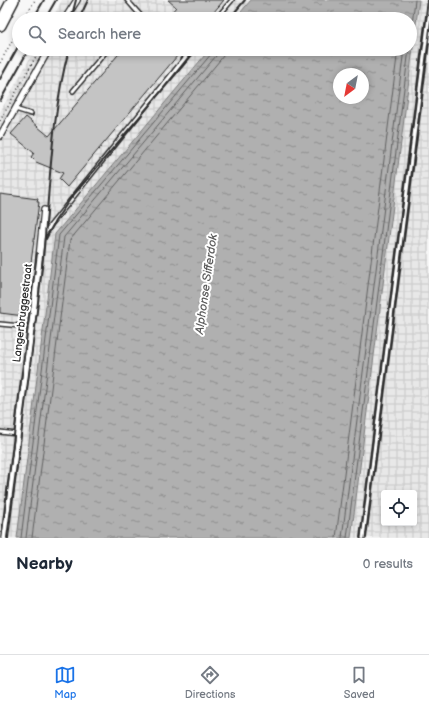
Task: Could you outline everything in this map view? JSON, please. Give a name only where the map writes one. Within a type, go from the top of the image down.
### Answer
[{"type":"highway","points":[[0,25],[13,0]]},
{"type":"street","points":[[70,12],[78,0]]},
{"type":"street","points":[[0,136],[45,56]]},
{"type":"street","name":"Langerbruggestraat","points":[[5,538],[44,210]]},
{"type":"lane","points":[[127,0],[138,12]]},
{"type":"lane","points":[[222,12],[232,0]]},
{"type":"lane","points":[[363,538],[429,17]]},
{"type":"lane","points":[[73,91],[102,56]]},
{"type":"lane","points":[[41,238],[186,56]]},
{"type":"lane","points":[[15,110],[31,114]]},
{"type":"lane","points":[[0,324],[31,327]]},
{"type":"lane","points":[[0,432],[18,434]]},
{"type":"path","points":[[28,12],[35,0]]},
{"type":"path","points":[[0,62],[12,41]]},
{"type":"path","points":[[0,121],[36,56]]},
{"type":"shaded area","points":[[62,0],[251,0],[241,12],[56,12]]},
{"type":"shaded area","points":[[419,0],[429,0],[429,538],[351,538],[412,56],[417,56],[417,16]]},
{"type":"shaded area","points":[[31,56],[204,56],[55,234],[17,538],[0,538],[0,112]]},
{"type":"water","points":[[251,0],[419,0],[417,16],[417,12],[241,12]]},
{"type":"water","name":"Alphonse Sifferdok","points":[[204,56],[412,56],[351,538],[17,538],[55,234]]},
{"type":"building","points":[[168,0],[224,0],[214,12],[172,12],[176,7]]},
{"type":"building","points":[[117,56],[177,56],[67,187],[59,179],[63,173],[36,162],[31,157],[34,153],[11,134],[26,117],[49,136]]},
{"type":"building","points":[[0,194],[38,199],[37,202],[39,202],[24,316],[0,313]]},
{"type":"railway","points":[[37,12],[44,0]]},
{"type":"railway","points":[[49,12],[56,0]]},
{"type":"railway","points":[[73,12],[76,0]]},
{"type":"railway","points":[[82,12],[88,0]]},
{"type":"railway","points":[[235,12],[245,0]]},
{"type":"railway","points":[[360,538],[428,0]]},
{"type":"railway","points":[[366,538],[429,43]]},
{"type":"railway","points":[[0,79],[13,56]]},
{"type":"railway","points":[[0,101],[25,56]]},
{"type":"railway","points":[[7,538],[38,302],[45,241],[54,130],[67,56]]},
{"type":"railway","points":[[46,239],[55,221],[71,198],[191,56]]},
{"type":"railway","points":[[1,538],[37,253]]}]
